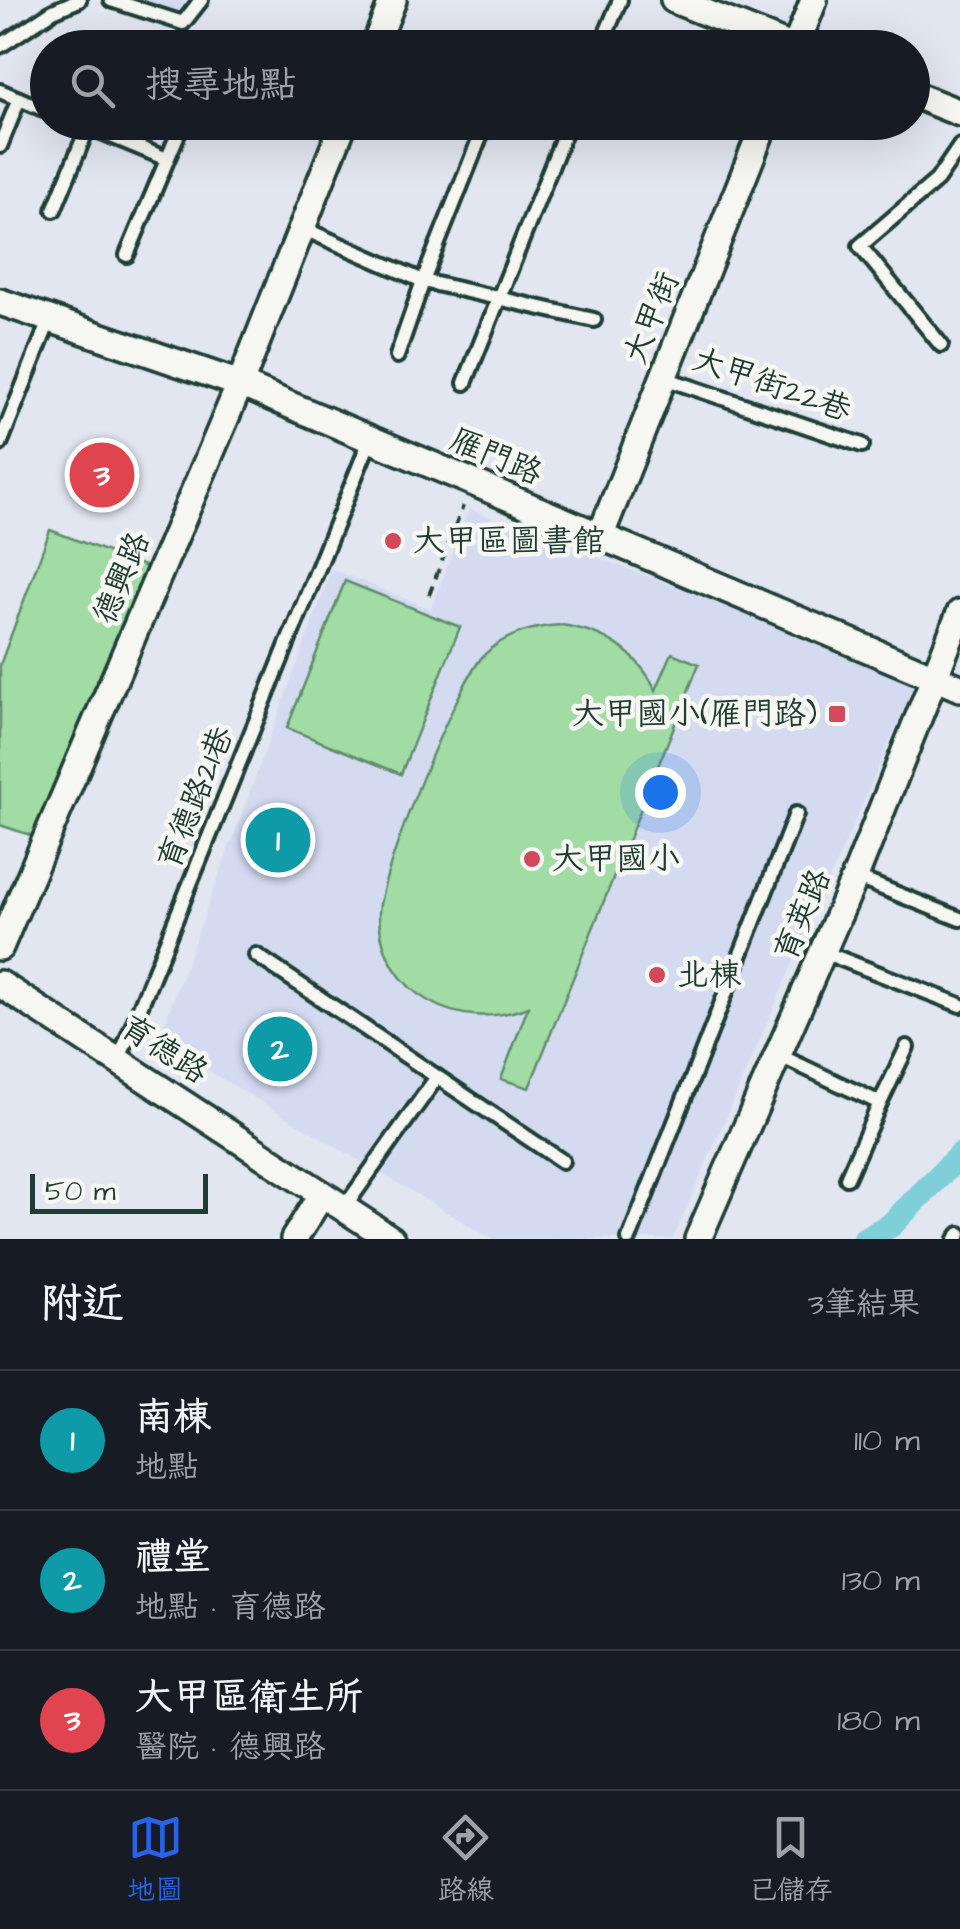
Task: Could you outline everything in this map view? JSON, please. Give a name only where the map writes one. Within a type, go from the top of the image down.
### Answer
[{"type":"street","points":[[386,30],[393,0]]},
{"type":"street","points":[[674,0],[749,30]]},
{"type":"street","points":[[802,30],[814,0]]},
{"type":"street","points":[[930,101],[960,112]]},
{"type":"street","name":"德興路","points":[[0,947],[240,384],[337,140]]},
{"type":"street","name":"大甲街","points":[[600,537],[758,140]]},
{"type":"street","name":"雁門路","points":[[0,302],[240,384],[960,688]]},
{"type":"street","name":"育英路","points":[[698,1239],[855,877],[960,613]]},
{"type":"street","name":"育德路","points":[[0,984],[391,1239]]},
{"type":"street","points":[[294,1239],[333,1200]]},
{"type":"lane","points":[[0,46],[53,10],[80,0]]},
{"type":"lane","points":[[111,0],[183,23],[201,0]]},
{"type":"lane","points":[[608,30],[620,0]]},
{"type":"lane","points":[[0,91],[30,104]]},
{"type":"lane","points":[[0,146],[19,99]]},
{"type":"lane","points":[[54,210],[77,140]]},
{"type":"lane","points":[[119,140],[166,159]]},
{"type":"lane","points":[[127,254],[175,140]]},
{"type":"lane","points":[[398,356],[479,140]]},
{"type":"lane","points":[[465,383],[563,140]]},
{"type":"lane","points":[[941,345],[860,246],[938,180],[960,146]]},
{"type":"lane","points":[[302,228],[423,281],[594,320]]},
{"type":"lane","points":[[0,444],[50,321]]},
{"type":"lane","name":"大甲街22巷","points":[[664,378],[862,444]]},
{"type":"lane","name":"育德路21巷","points":[[119,1059],[370,440]]},
{"type":"lane","points":[[630,1239],[796,814]]},
{"type":"lane","points":[[855,877],[960,919]]},
{"type":"lane","points":[[822,952],[960,1004]]},
{"type":"lane","points":[[256,955],[562,1161]]},
{"type":"lane","points":[[847,1178],[906,1047]]},
{"type":"lane","points":[[778,1055],[880,1103]]},
{"type":"lane","points":[[333,1200],[437,1077]]},
{"type":"path","points":[[429,595],[472,482]]},
{"type":"shaded area","points":[[118,0],[197,0],[180,21]]},
{"type":"shaded area","name":"大甲國小","points":[[469,509],[917,678],[673,1239],[492,1239],[158,1041],[332,569],[431,609]]},
{"type":"green space","points":[[50,530],[147,567],[39,838],[0,825],[0,665]]},
{"type":"green space","points":[[345,581],[460,627],[401,774],[287,728]]},
{"type":"green space","points":[[561,625],[592,632],[618,645],[639,664],[656,690],[672,653],[699,664],[529,1088],[501,1079],[528,1007],[476,1015],[451,1011],[429,1001],[409,987],[394,967],[383,944],[379,916],[404,824],[472,672],[484,655],[510,637]]},
{"type":"waterway","points":[[865,1239],[891,1225],[960,1155]]},
{"type":"place","name":"大甲區衛生所","points":[[102,475]]},
{"type":"place","name":"大甲區圖書館","points":[[393,541]]},
{"type":"place","name":"大甲國小(雁門路)","points":[[837,714]]},
{"type":"place","name":"南棟","points":[[278,840]]},
{"type":"place","name":"大甲國小","points":[[532,859]]},
{"type":"place","name":"北棟","points":[[657,975]]},
{"type":"place","name":"禮堂","points":[[280,1049]]}]
